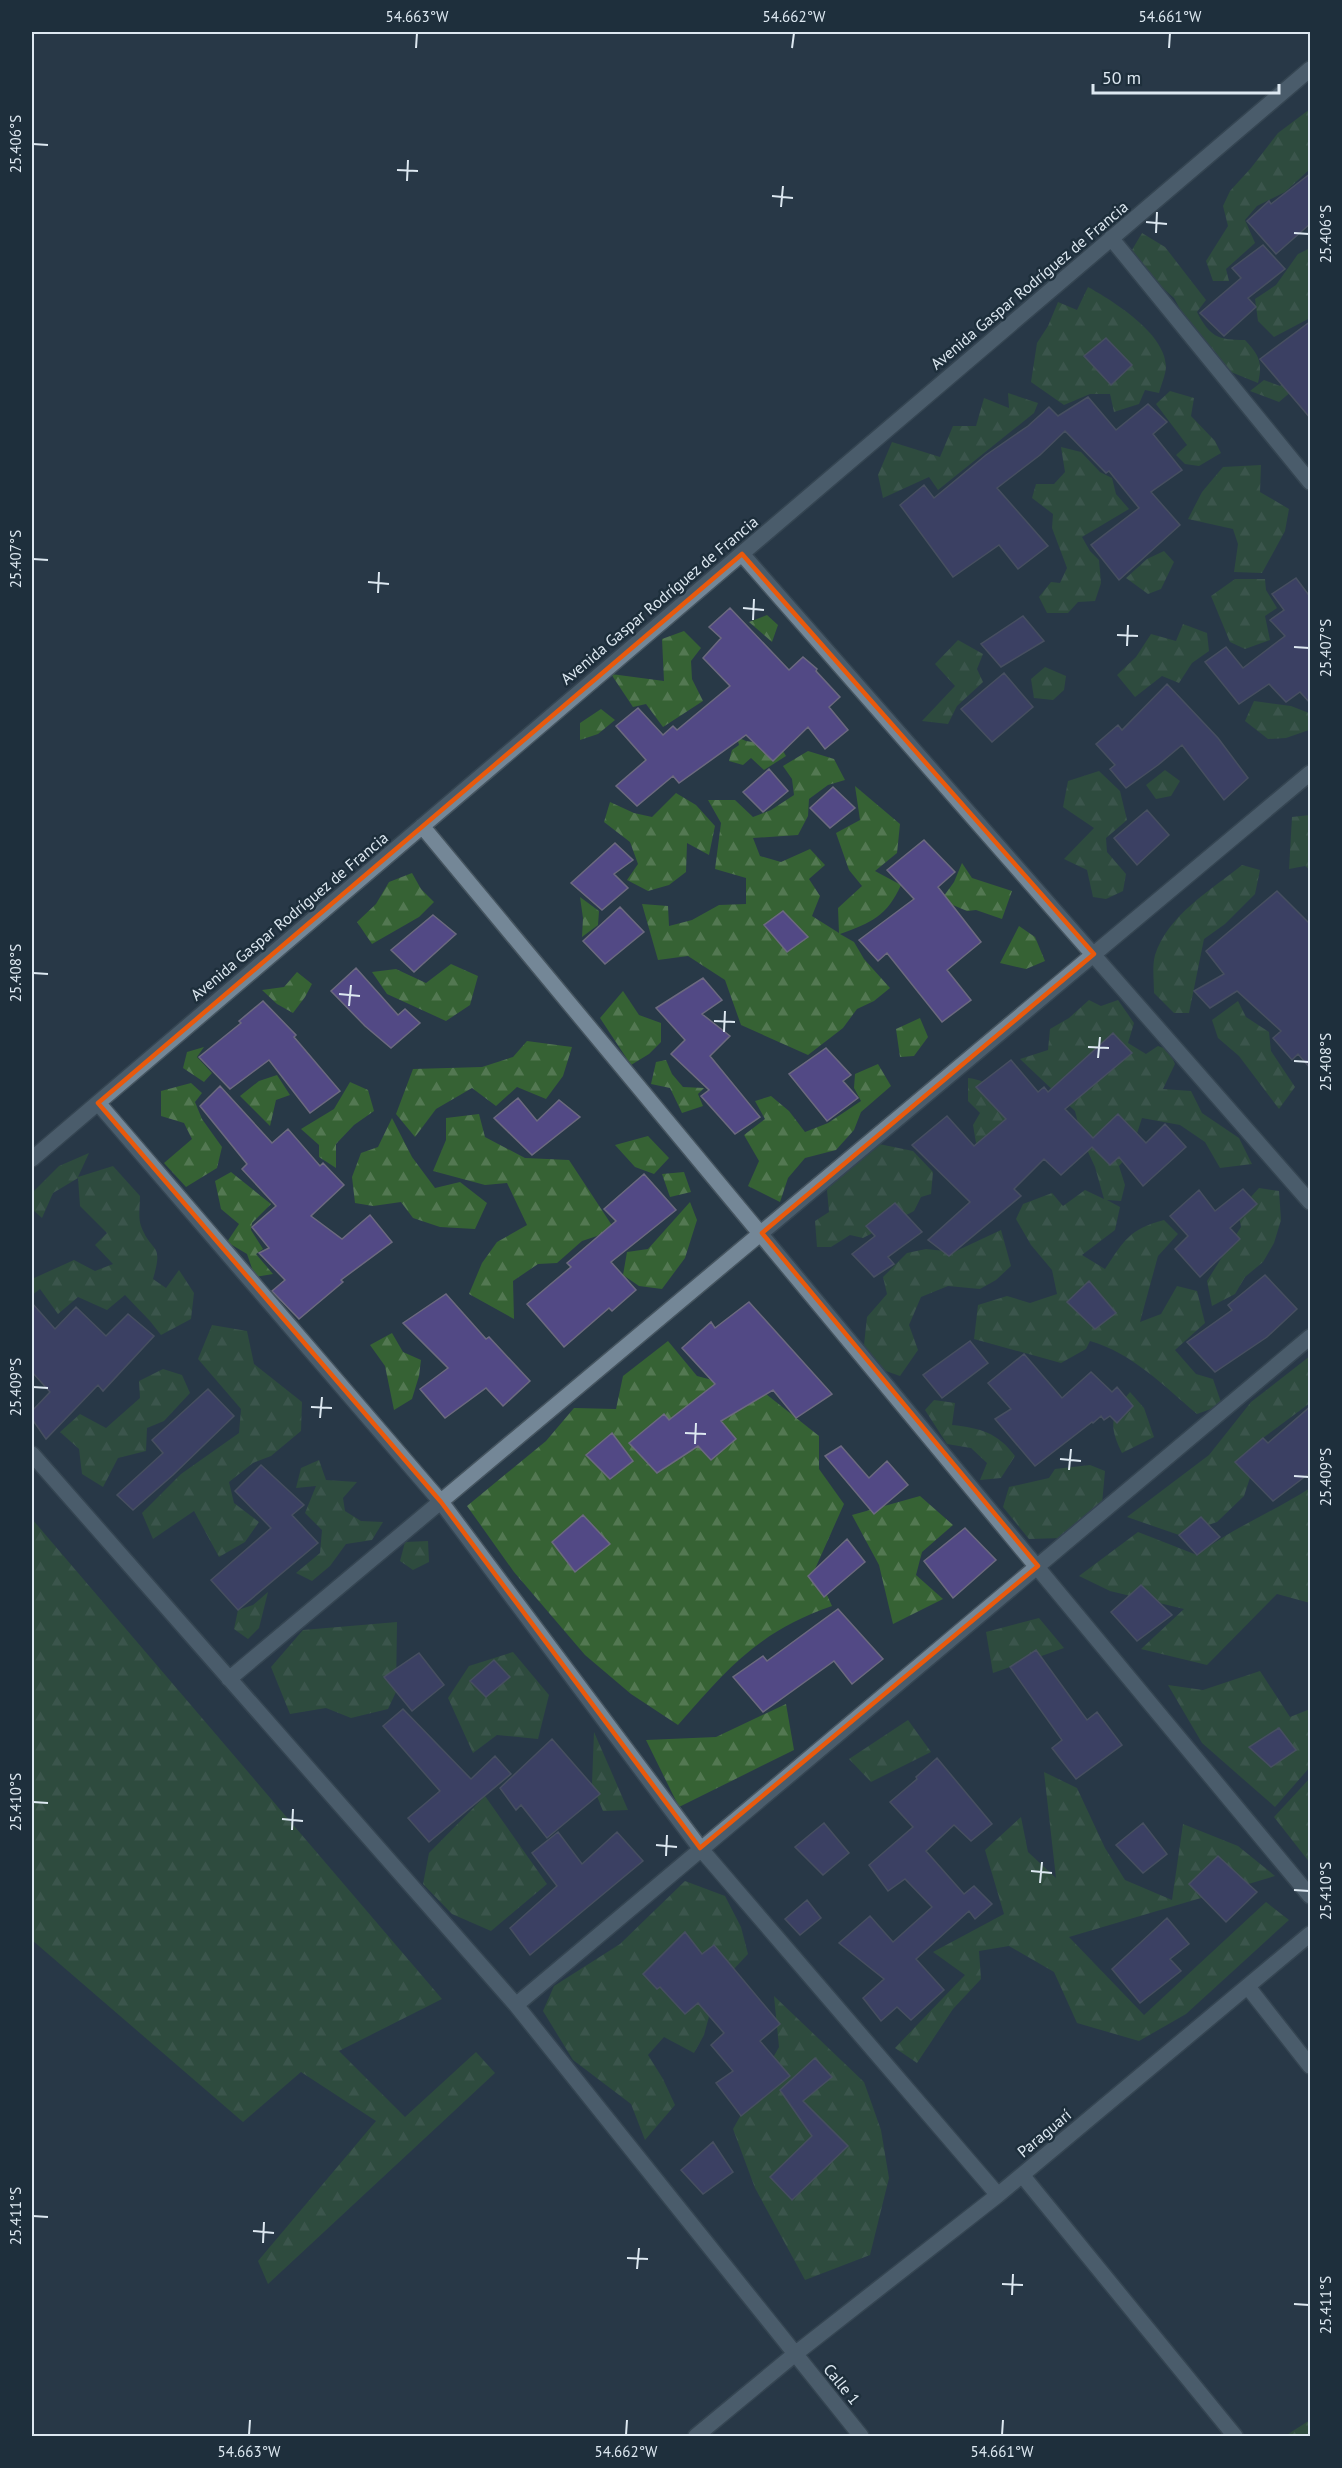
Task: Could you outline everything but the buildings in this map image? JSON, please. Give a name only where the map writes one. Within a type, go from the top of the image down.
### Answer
[{"type":"street","name":"Avenida Gaspar Rodríguez de Francia","points":[[32,1159],[1311,69]]},
{"type":"street","points":[[1111,238],[1311,482]]},
{"type":"street","points":[[742,554],[1311,1202]]},
{"type":"street","points":[[229,1679],[1311,773]]},
{"type":"street","points":[[422,826],[1311,1896]]},
{"type":"street","points":[[98,1103],[441,1502],[700,1848],[998,2195]]},
{"type":"street","points":[[516,2005],[700,1848],[1311,1337]]},
{"type":"street","name":"Calle 1","points":[[32,1454],[516,2005],[861,2436]]},
{"type":"street","name":"Paraguarí","points":[[696,2436],[795,2354],[998,2195],[1311,1934]]},
{"type":"street","points":[[1248,1987],[1311,2066]]},
{"type":"street","points":[[1022,2175],[1235,2436]]},
{"type":"highlighted area","points":[[742,554],[1094,954],[762,1233],[1038,1566],[700,1848],[441,1502],[98,1103]]},
{"type":"green space","points":[[1310,109],[1310,169],[1285,192],[1257,206],[1245,220],[1255,243],[1226,269],[1229,281],[1213,281],[1206,261],[1228,226],[1223,206],[1230,191],[1278,133]]},
{"type":"green space","points":[[1142,233],[1165,247],[1206,300],[1197,312],[1206,327],[1221,338],[1245,340],[1254,350],[1260,364],[1258,383],[1226,370],[1182,313],[1174,298],[1149,276],[1132,250]]},
{"type":"green space","points":[[1310,248],[1310,318],[1274,337],[1258,321],[1255,299],[1276,285],[1298,254]]},
{"type":"green space","points":[[1088,287],[1123,309],[1147,330],[1157,342],[1166,366],[1159,393],[1145,390],[1139,404],[1114,412],[1110,394],[1090,394],[1064,405],[1031,382],[1037,343],[1048,326],[1058,302],[1077,310]]},
{"type":"green space","points":[[1310,364],[1299,385],[1279,402],[1250,391],[1264,380],[1280,386]]},
{"type":"green space","points":[[1170,391],[1194,398],[1191,416],[1215,441],[1221,453],[1199,466],[1185,464],[1176,455],[1187,445],[1156,404]]},
{"type":"green space","points":[[1008,393],[1038,403],[1034,413],[938,490],[929,477],[883,498],[878,475],[892,442],[940,457],[953,426],[976,426],[984,398],[1009,408]]},
{"type":"green space","points":[[1061,447],[1081,452],[1100,472],[1112,478],[1116,494],[1129,509],[1082,537],[1090,551],[1099,560],[1101,583],[1095,601],[1078,602],[1068,613],[1047,613],[1039,597],[1051,582],[1060,583],[1067,568],[1052,528],[1053,514],[1032,498],[1036,484],[1054,484],[1065,472]]},
{"type":"green space","points":[[1261,465],[1260,492],[1289,509],[1285,531],[1262,573],[1234,572],[1238,544],[1233,529],[1188,519],[1202,492],[1223,467]]},
{"type":"green space","points":[[1164,551],[1174,562],[1161,589],[1148,594],[1126,578],[1147,559]]},
{"type":"green space","points":[[1235,579],[1265,579],[1266,590],[1277,608],[1265,616],[1270,640],[1245,649],[1230,642],[1211,596]]},
{"type":"green space","points":[[767,615],[778,625],[772,642],[749,622]]},
{"type":"green space","points":[[1183,624],[1207,633],[1209,651],[1192,663],[1179,683],[1162,676],[1135,697],[1117,675],[1136,657],[1151,634],[1176,641]]},
{"type":"green space","points":[[684,631],[701,648],[691,661],[692,679],[703,701],[663,727],[646,704],[633,707],[611,674],[664,681],[662,639]]},
{"type":"green space","points":[[958,640],[983,654],[977,669],[983,682],[957,706],[948,724],[922,721],[955,686],[935,664]]},
{"type":"green space","points":[[1045,667],[1066,676],[1064,690],[1053,700],[1034,698],[1031,679]]},
{"type":"green space","points":[[1254,701],[1291,706],[1309,713],[1309,730],[1286,738],[1268,739],[1245,721]]},
{"type":"green space","points":[[601,709],[615,720],[598,734],[580,740],[580,723]]},
{"type":"green space","points":[[737,737],[746,741],[780,746],[786,756],[764,770],[751,758],[743,765],[729,761],[732,750],[739,745]]},
{"type":"green space","points":[[808,751],[834,759],[845,780],[828,785],[809,799],[808,816],[798,835],[753,838],[760,856],[781,862],[810,849],[825,865],[809,879],[820,896],[812,916],[839,933],[838,908],[862,886],[849,870],[836,833],[860,820],[855,786],[900,824],[897,853],[875,871],[901,885],[890,904],[877,917],[840,934],[854,942],[864,959],[890,988],[874,1001],[857,1009],[843,1028],[808,1055],[741,1025],[725,980],[688,956],[658,960],[642,904],[668,906],[669,926],[692,920],[719,905],[746,904],[746,878],[715,869],[721,823],[708,800],[735,800],[753,817],[771,810],[794,795],[792,779],[783,766]]},
{"type":"green space","points":[[1165,770],[1180,781],[1171,796],[1156,799],[1146,785]]},
{"type":"green space","points":[[1099,771],[1120,791],[1127,820],[1106,838],[1107,852],[1126,874],[1123,891],[1106,899],[1093,897],[1087,870],[1064,859],[1094,828],[1063,807],[1068,781]]},
{"type":"green space","points":[[676,793],[696,805],[715,826],[709,855],[687,843],[686,872],[669,885],[648,891],[627,880],[638,864],[630,842],[604,822],[610,802],[634,813],[652,817]]},
{"type":"green space","points":[[1310,815],[1310,870],[1305,866],[1289,869],[1292,817]]},
{"type":"green space","points":[[962,863],[972,878],[1012,891],[1002,919],[976,910],[967,911],[941,900],[954,882]]},
{"type":"green space","points":[[1242,865],[1260,870],[1255,894],[1225,924],[1204,939],[1189,1013],[1174,1013],[1154,993],[1154,959],[1161,941],[1192,904]]},
{"type":"green space","points":[[412,873],[421,889],[434,902],[419,917],[372,944],[357,922],[376,904],[389,882]]},
{"type":"green space","points":[[580,897],[599,911],[598,925],[582,937],[583,918]]},
{"type":"green space","points":[[1019,926],[1035,937],[1045,961],[1026,969],[1000,963]]},
{"type":"green space","points":[[451,964],[478,976],[470,1005],[446,1021],[387,994],[372,972],[396,969],[426,983]]},
{"type":"green space","points":[[297,972],[312,984],[293,1013],[277,1004],[262,990],[284,987]]},
{"type":"green space","points":[[623,991],[639,1015],[661,1023],[661,1042],[649,1054],[631,1065],[600,1018]]},
{"type":"green space","points":[[1089,1000],[1101,1006],[1118,1000],[1134,1023],[1128,1043],[1146,1054],[1158,1046],[1169,1050],[1175,1064],[1163,1089],[1191,1091],[1202,1113],[1239,1138],[1252,1164],[1220,1168],[1205,1142],[1180,1125],[1142,1118],[1131,1152],[1119,1166],[1125,1185],[1121,1201],[1107,1200],[1120,1207],[1115,1230],[1082,1255],[1105,1269],[1128,1237],[1143,1228],[1164,1220],[1178,1234],[1158,1256],[1140,1322],[1161,1314],[1177,1286],[1197,1291],[1205,1323],[1175,1350],[1196,1374],[1213,1379],[1222,1405],[1197,1414],[1134,1362],[1105,1346],[1090,1341],[1086,1349],[1061,1363],[974,1339],[978,1305],[1007,1296],[1030,1303],[1057,1294],[1052,1270],[1031,1245],[1016,1219],[1023,1204],[1052,1193],[1063,1206],[1085,1190],[1104,1199],[1095,1167],[1082,1139],[1075,1111],[1020,1059],[1048,1050],[1050,1029],[1069,1018]]},
{"type":"green space","points":[[1238,1001],[1246,1017],[1269,1032],[1271,1051],[1295,1087],[1279,1109],[1239,1056],[1218,1038],[1212,1020]]},
{"type":"green space","points":[[920,1018],[928,1037],[914,1056],[900,1057],[896,1029]]},
{"type":"green space","points":[[527,1041],[572,1047],[563,1076],[546,1099],[517,1087],[496,1106],[472,1088],[436,1109],[415,1137],[396,1114],[413,1069],[482,1067],[513,1057]]},
{"type":"green space","points":[[204,1047],[197,1057],[212,1073],[204,1082],[183,1068],[187,1052]]},
{"type":"green space","points":[[666,1060],[672,1074],[683,1087],[704,1088],[698,1094],[703,1106],[682,1113],[670,1088],[651,1084],[656,1062]]},
{"type":"green space","points":[[878,1064],[891,1086],[861,1112],[854,1130],[836,1150],[805,1158],[788,1178],[780,1202],[748,1186],[759,1161],[744,1135],[765,1119],[755,1101],[771,1096],[789,1111],[805,1132],[828,1123],[861,1101],[854,1088],[855,1074]]},
{"type":"green space","points":[[277,1075],[290,1095],[276,1100],[270,1126],[240,1096],[259,1081]]},
{"type":"green space","points":[[968,1078],[986,1083],[1001,1095],[1024,1126],[977,1149],[973,1125],[980,1113],[968,1101]]},
{"type":"green space","points":[[350,1082],[368,1090],[374,1111],[354,1125],[336,1144],[336,1168],[319,1157],[319,1145],[301,1129],[334,1109]]},
{"type":"green space","points":[[191,1083],[202,1093],[195,1102],[202,1119],[222,1147],[217,1168],[186,1187],[164,1163],[192,1139],[184,1123],[161,1116],[161,1091]]},
{"type":"green space","points":[[479,1114],[485,1137],[525,1158],[569,1160],[615,1230],[582,1241],[557,1263],[538,1264],[513,1281],[514,1319],[469,1294],[482,1263],[497,1242],[527,1225],[507,1183],[485,1185],[433,1171],[446,1140],[446,1118]]},
{"type":"green space","points":[[392,1118],[412,1157],[435,1188],[460,1182],[487,1203],[475,1229],[440,1227],[413,1218],[401,1202],[373,1206],[355,1203],[352,1177],[361,1153],[378,1147]]},
{"type":"green space","points":[[648,1136],[669,1158],[654,1174],[635,1167],[615,1145]]},
{"type":"green space","points":[[879,1144],[913,1151],[933,1172],[931,1194],[921,1197],[914,1211],[863,1238],[850,1235],[831,1247],[817,1247],[815,1221],[829,1212],[827,1190],[847,1161]]},
{"type":"green space","points":[[89,1153],[78,1177],[113,1166],[140,1196],[141,1226],[157,1253],[153,1279],[166,1288],[179,1270],[194,1293],[191,1319],[161,1335],[125,1295],[107,1310],[78,1297],[58,1314],[40,1289],[32,1295],[32,1279],[74,1260],[95,1271],[113,1264],[95,1245],[107,1233],[80,1206],[78,1178],[53,1193],[42,1218],[32,1209],[32,1193],[59,1166]]},
{"type":"green space","points":[[231,1172],[271,1204],[252,1223],[251,1230],[263,1249],[256,1254],[273,1274],[255,1277],[247,1254],[227,1242],[239,1224],[221,1209],[215,1181]]},
{"type":"green space","points":[[684,1172],[691,1192],[670,1197],[662,1174]]},
{"type":"green space","points":[[1259,1188],[1279,1191],[1281,1220],[1274,1243],[1263,1262],[1245,1277],[1235,1294],[1212,1306],[1207,1281],[1241,1227],[1238,1211]]},
{"type":"green space","points":[[690,1202],[697,1220],[685,1258],[662,1289],[639,1286],[623,1275],[627,1252],[648,1249]]},
{"type":"green space","points":[[1001,1230],[1011,1266],[996,1280],[980,1289],[948,1286],[921,1297],[909,1325],[918,1350],[900,1376],[883,1370],[864,1345],[867,1317],[887,1294],[883,1277],[907,1253],[926,1249],[954,1252]]},
{"type":"green space","points":[[212,1325],[247,1331],[254,1364],[302,1402],[301,1431],[271,1456],[253,1463],[229,1482],[234,1503],[259,1522],[245,1542],[219,1557],[194,1511],[153,1539],[142,1513],[181,1474],[239,1433],[241,1409],[198,1359]]},
{"type":"green space","points":[[392,1333],[403,1352],[421,1360],[412,1399],[394,1410],[385,1366],[370,1345]]},
{"type":"green space","points":[[668,1341],[697,1376],[766,1394],[819,1436],[819,1469],[844,1504],[815,1569],[832,1606],[806,1616],[764,1640],[729,1669],[678,1725],[631,1694],[585,1655],[514,1572],[467,1506],[546,1441],[574,1408],[616,1409],[623,1376]]},
{"type":"green space","points":[[1310,1356],[1310,1403],[1263,1438],[1244,1496],[1217,1522],[1179,1535],[1127,1517],[1209,1455],[1251,1402]]},
{"type":"green space","points":[[163,1369],[182,1375],[190,1393],[164,1421],[147,1428],[146,1451],[118,1458],[103,1487],[82,1474],[79,1449],[60,1432],[80,1414],[106,1428],[140,1398],[139,1381]]},
{"type":"green space","points":[[1130,1392],[1144,1408],[1154,1437],[1122,1453],[1113,1427],[1115,1414]]},
{"type":"green space","points":[[934,1400],[955,1403],[952,1425],[988,1433],[1009,1448],[1015,1456],[1001,1478],[980,1480],[987,1463],[971,1448],[947,1444],[925,1410]]},
{"type":"green space","points":[[319,1460],[326,1480],[357,1482],[343,1498],[345,1511],[361,1521],[383,1522],[372,1540],[346,1544],[330,1566],[312,1581],[296,1573],[320,1553],[322,1530],[305,1513],[316,1486],[296,1488],[301,1468]]},
{"type":"green space","points":[[1090,1465],[1105,1471],[1102,1504],[1084,1516],[1063,1538],[1029,1539],[1003,1507],[1009,1487],[1049,1478],[1055,1469]]},
{"type":"green space","points":[[1310,1488],[1310,1603],[1277,1594],[1207,1665],[1141,1649],[1184,1609],[1110,1591],[1079,1576],[1138,1532],[1197,1555],[1210,1545]]},
{"type":"green space","points":[[920,1496],[953,1525],[922,1552],[916,1575],[943,1599],[893,1624],[879,1565],[852,1515]]},
{"type":"green space","points":[[32,1519],[442,1999],[339,2051],[405,2117],[476,2052],[495,2073],[268,2284],[258,2261],[376,2121],[301,2072],[243,2122],[32,1940]]},
{"type":"green space","points":[[428,1541],[429,1562],[413,1570],[400,1561],[405,1542]]},
{"type":"green space","points":[[268,1592],[259,1628],[248,1639],[234,1629],[238,1610],[253,1605]]},
{"type":"green space","points":[[1039,1618],[1064,1648],[993,1673],[986,1632]]},
{"type":"green space","points":[[397,1622],[396,1692],[388,1709],[351,1718],[326,1708],[290,1714],[271,1667],[303,1630]]},
{"type":"green space","points":[[513,1652],[549,1695],[538,1739],[497,1735],[473,1753],[448,1698],[469,1666]]},
{"type":"green space","points":[[1260,1671],[1290,1717],[1310,1709],[1310,1767],[1275,1807],[1202,1743],[1168,1685],[1203,1690]]},
{"type":"green space","points":[[786,1704],[794,1750],[679,1807],[646,1740],[716,1737]]},
{"type":"green space","points":[[908,1720],[931,1752],[871,1782],[849,1759]]},
{"type":"green space","points":[[594,1732],[628,1810],[603,1811],[592,1784]]},
{"type":"green space","points":[[1044,1772],[1077,1788],[1105,1848],[1125,1880],[1172,1900],[1183,1824],[1238,1846],[1275,1876],[1069,1937],[1144,2015],[1266,1902],[1289,1920],[1186,2014],[1139,2041],[1077,2023],[1054,1972],[1009,1946],[979,1951],[981,1979],[953,2009],[917,2063],[895,2048],[965,1975],[933,1952],[1004,1914],[985,1850],[1021,1817],[1028,1852],[1056,1878]]},
{"type":"green space","points":[[1310,1778],[1310,1863],[1274,1817]]},
{"type":"green space","points":[[485,1796],[547,1884],[491,1931],[452,1914],[423,1884],[429,1853]]},
{"type":"green space","points":[[685,1881],[725,1896],[741,1927],[748,1954],[717,1987],[704,2035],[694,2053],[664,2037],[648,2055],[675,2105],[645,2140],[631,2104],[573,2060],[543,2011],[554,1986],[620,1944]]},
{"type":"green space","points":[[774,1996],[864,2082],[881,2130],[889,2178],[870,2255],[805,2280],[755,2188],[733,2129],[779,2047]]},
{"type":"green space","points":[[1310,2420],[1310,2436],[1285,2436]]}]
